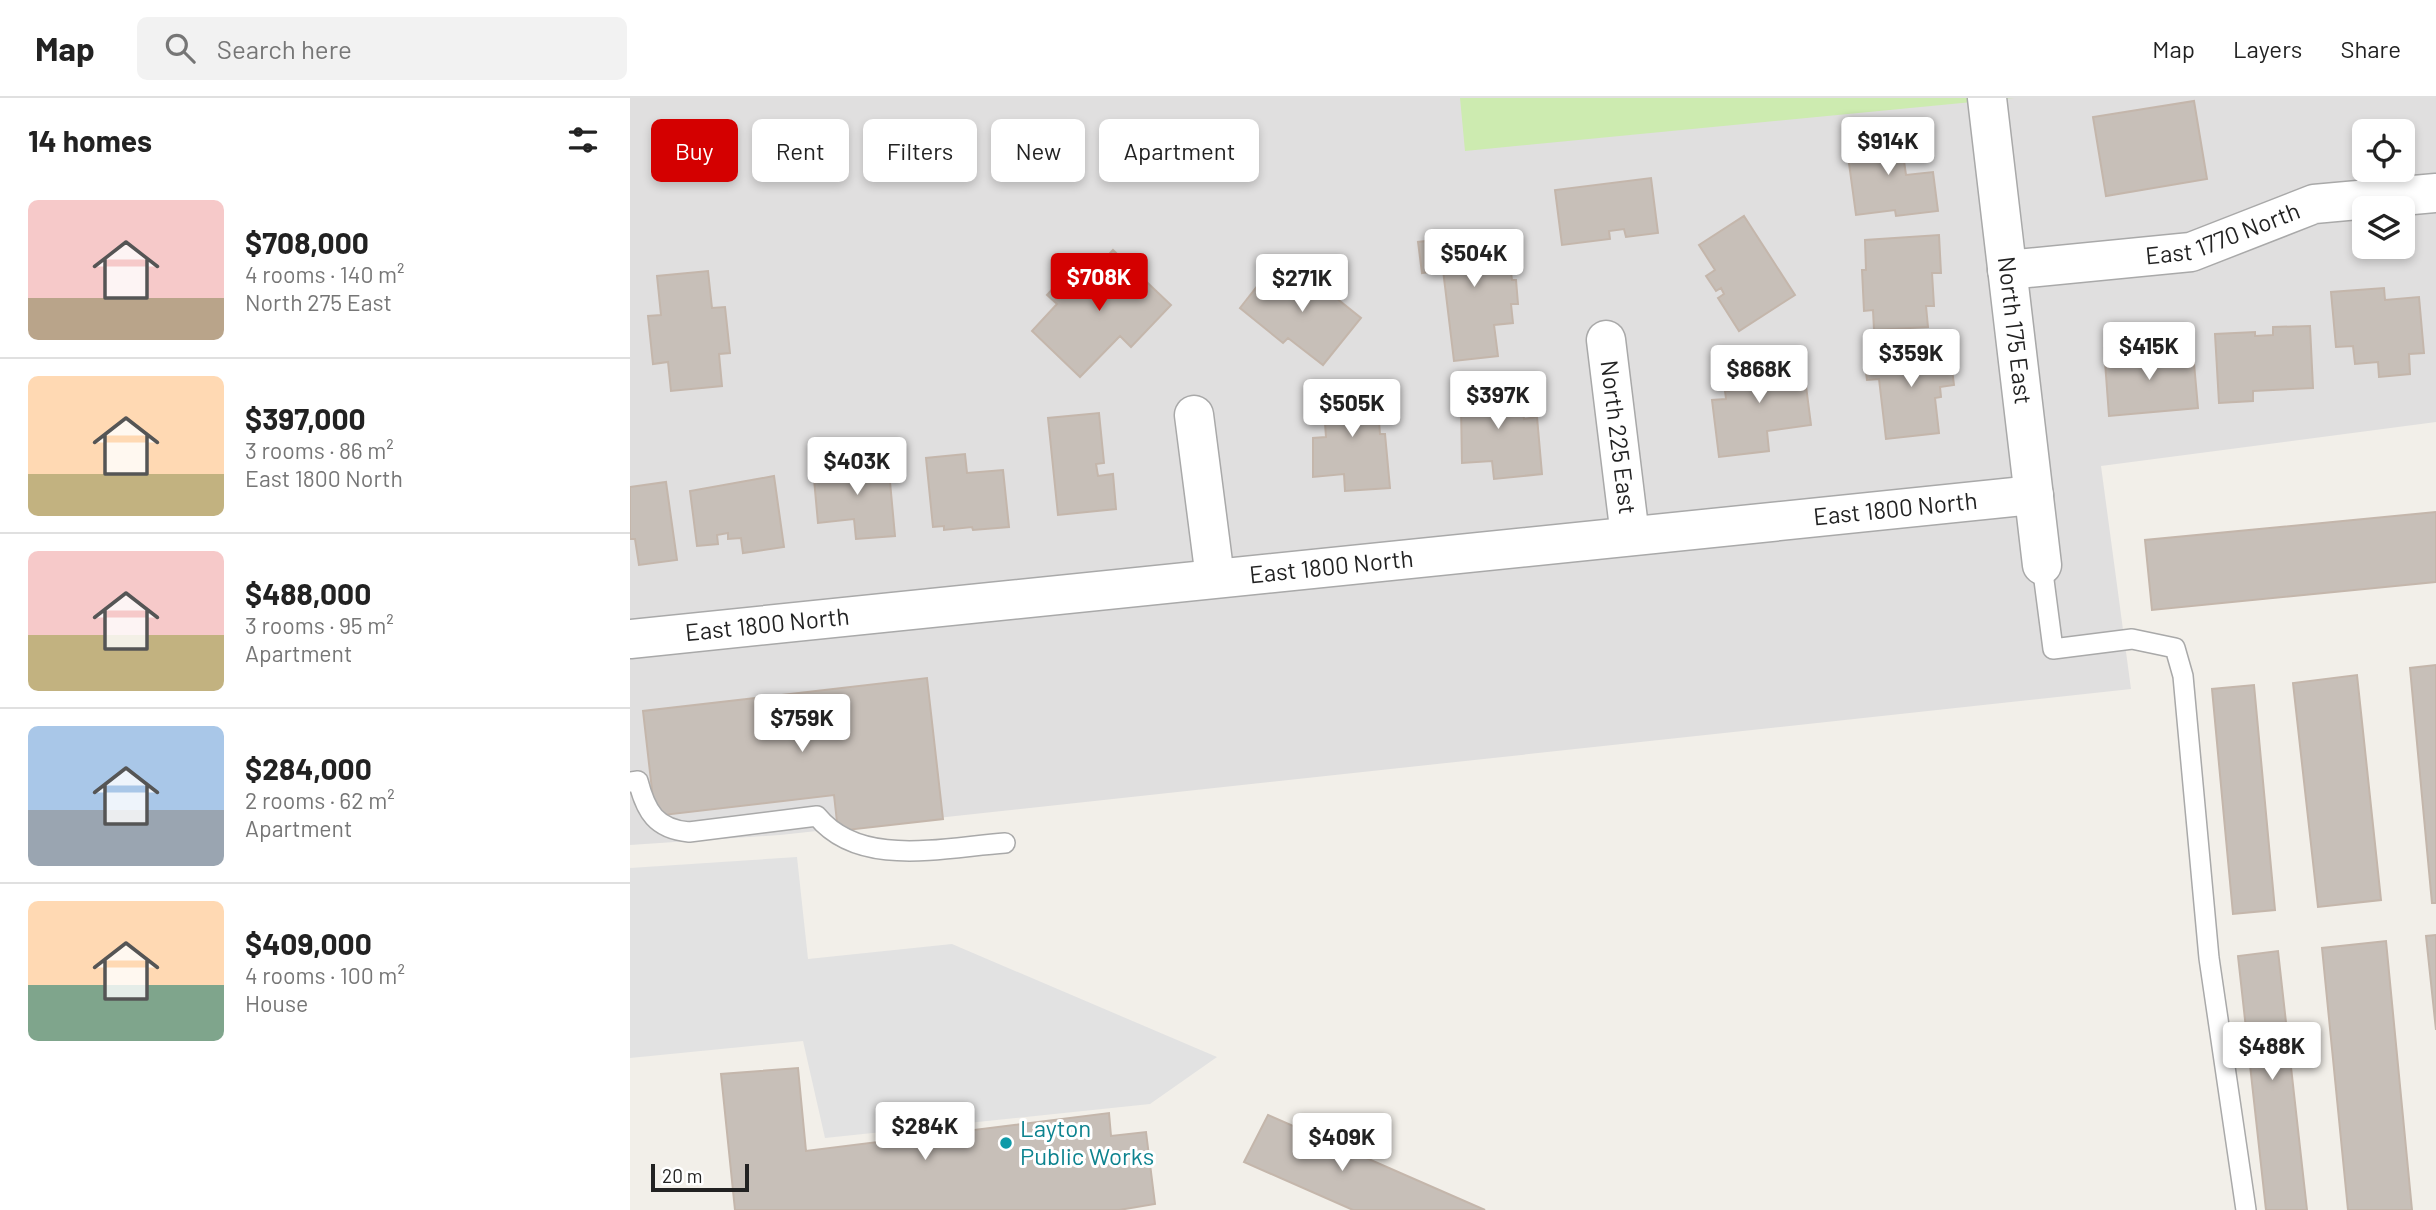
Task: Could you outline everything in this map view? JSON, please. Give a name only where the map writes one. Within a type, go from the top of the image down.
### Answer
[{"type":"street","name":"North 175 East","points":[[1987,98],[2042,565]]},
{"type":"street","name":"East 1770 North","points":[[2007,270],[2191,252],[2314,204],[2436,193]]},
{"type":"street","name":"North 225 East","points":[[1606,340],[1630,536]]},
{"type":"street","points":[[1194,415],[1215,578]]},
{"type":"street","name":"East 1800 North","points":[[630,639],[2034,495]]},
{"type":"lane","points":[[2042,565],[2053,649],[2132,639],[2175,648],[2183,676],[2209,958],[2246,1210]]},
{"type":"lane","points":[[630,782],[638,781],[653,817],[670,830],[689,832],[817,816],[828,831],[862,847],[896,850],[1005,843]]},
{"type":"shaded area","points":[[630,98],[2436,98],[2436,422],[2101,466],[2131,689],[780,835],[630,845]]},
{"type":"shaded area","points":[[797,857],[808,959],[952,944],[1217,1057],[1150,1104],[825,1138],[803,1041],[630,1058],[630,868]]},
{"type":"green space","points":[[1460,98],[2014,98],[1465,151]]},
{"type":"building","points":[[2194,101],[2207,179],[2106,196],[2093,117]]},
{"type":"building","points":[[1899,126],[1906,175],[1933,172],[1938,211],[1896,216],[1895,210],[1856,215],[1846,141],[1877,137],[1876,129]]},
{"type":"building","points":[[1651,178],[1658,233],[1626,237],[1624,229],[1609,231],[1610,239],[1562,245],[1555,190]]},
{"type":"building","points":[[1744,216],[1795,295],[1739,331],[1718,298],[1724,294],[1721,288],[1716,291],[1706,276],[1715,270],[1699,245]]},
{"type":"building","points":[[1506,232],[1518,304],[1511,304],[1513,323],[1494,325],[1498,356],[1454,361],[1443,270],[1422,273],[1418,242]]},
{"type":"building","points":[[1939,235],[1941,273],[1932,273],[1934,306],[1926,306],[1928,327],[1874,330],[1873,310],[1864,311],[1862,270],[1866,270],[1865,240]]},
{"type":"building","points":[[1113,250],[1171,305],[1131,347],[1120,336],[1080,377],[1032,331],[1057,304],[1047,295],[1071,269],[1084,281]]},
{"type":"building","points":[[1295,265],[1361,318],[1323,365],[1288,338],[1283,343],[1240,308],[1266,275],[1279,285]]},
{"type":"building","points":[[708,271],[712,308],[725,307],[730,353],[719,354],[722,386],[671,391],[668,362],[653,364],[648,316],[661,315],[657,276]]},
{"type":"building","points":[[2384,288],[2385,300],[2419,297],[2424,353],[2409,354],[2410,374],[2379,377],[2378,362],[2355,364],[2353,346],[2336,347],[2331,292]]},
{"type":"building","points":[[2310,326],[2313,388],[2253,391],[2253,401],[2219,403],[2215,334],[2255,332],[2255,336],[2273,335],[2273,327]]},
{"type":"building","points":[[1949,345],[1954,385],[1940,387],[1941,397],[1935,398],[1939,433],[1886,439],[1879,379],[1867,380],[1864,358],[1914,353],[1913,349]]},
{"type":"building","points":[[2142,345],[2143,358],[2155,357],[2155,364],[2167,363],[2166,354],[2193,352],[2198,408],[2109,416],[2104,348]]},
{"type":"building","points":[[1788,352],[1792,388],[1806,386],[1811,425],[1767,431],[1769,451],[1719,457],[1712,400],[1726,399],[1725,391],[1735,390],[1732,358]]},
{"type":"building","points":[[1513,381],[1515,412],[1523,412],[1524,419],[1537,417],[1542,474],[1494,479],[1492,461],[1462,463],[1461,407],[1455,408],[1453,388]]},
{"type":"building","points":[[1376,385],[1380,434],[1385,434],[1390,488],[1345,491],[1344,474],[1313,477],[1313,438],[1326,437],[1325,423],[1330,423],[1328,411],[1320,411],[1318,390]]},
{"type":"building","points":[[1099,413],[1104,463],[1096,464],[1098,476],[1113,474],[1116,509],[1058,515],[1048,418]]},
{"type":"building","points":[[965,454],[967,473],[1003,470],[1009,527],[944,530],[944,526],[933,527],[926,458]]},
{"type":"building","points":[[888,460],[895,536],[856,539],[854,519],[818,523],[813,468]]},
{"type":"building","points":[[774,476],[784,547],[743,553],[741,538],[728,539],[728,533],[717,535],[718,544],[697,546],[690,491]]},
{"type":"building","points":[[666,482],[677,560],[639,565],[635,539],[630,539],[630,487]]},
{"type":"building","points":[[2436,512],[2436,582],[2152,610],[2145,540]]},
{"type":"building","points":[[2436,665],[2436,903],[2432,903],[2410,668]]},
{"type":"building","points":[[2357,675],[2381,900],[2318,907],[2293,683]]},
{"type":"building","points":[[927,678],[943,819],[838,831],[834,795],[655,816],[643,711]]},
{"type":"building","points":[[2254,685],[2275,910],[2233,914],[2212,689]]},
{"type":"building","points":[[2436,935],[2436,1030],[2426,936]]},
{"type":"building","points":[[2386,941],[2412,1210],[2348,1210],[2322,948]]},
{"type":"building","points":[[2278,951],[2307,1210],[2266,1210],[2238,956]]},
{"type":"building","name":"Layton Public Works","points":[[798,1068],[806,1151],[1109,1113],[1111,1136],[1146,1132],[1155,1204],[1119,1210],[735,1210],[721,1074]]},
{"type":"building","points":[[1268,1115],[1485,1210],[1353,1210],[1244,1162]]},
{"type":"place","name":"Layton Public Works","points":[[1006,1143]]}]
